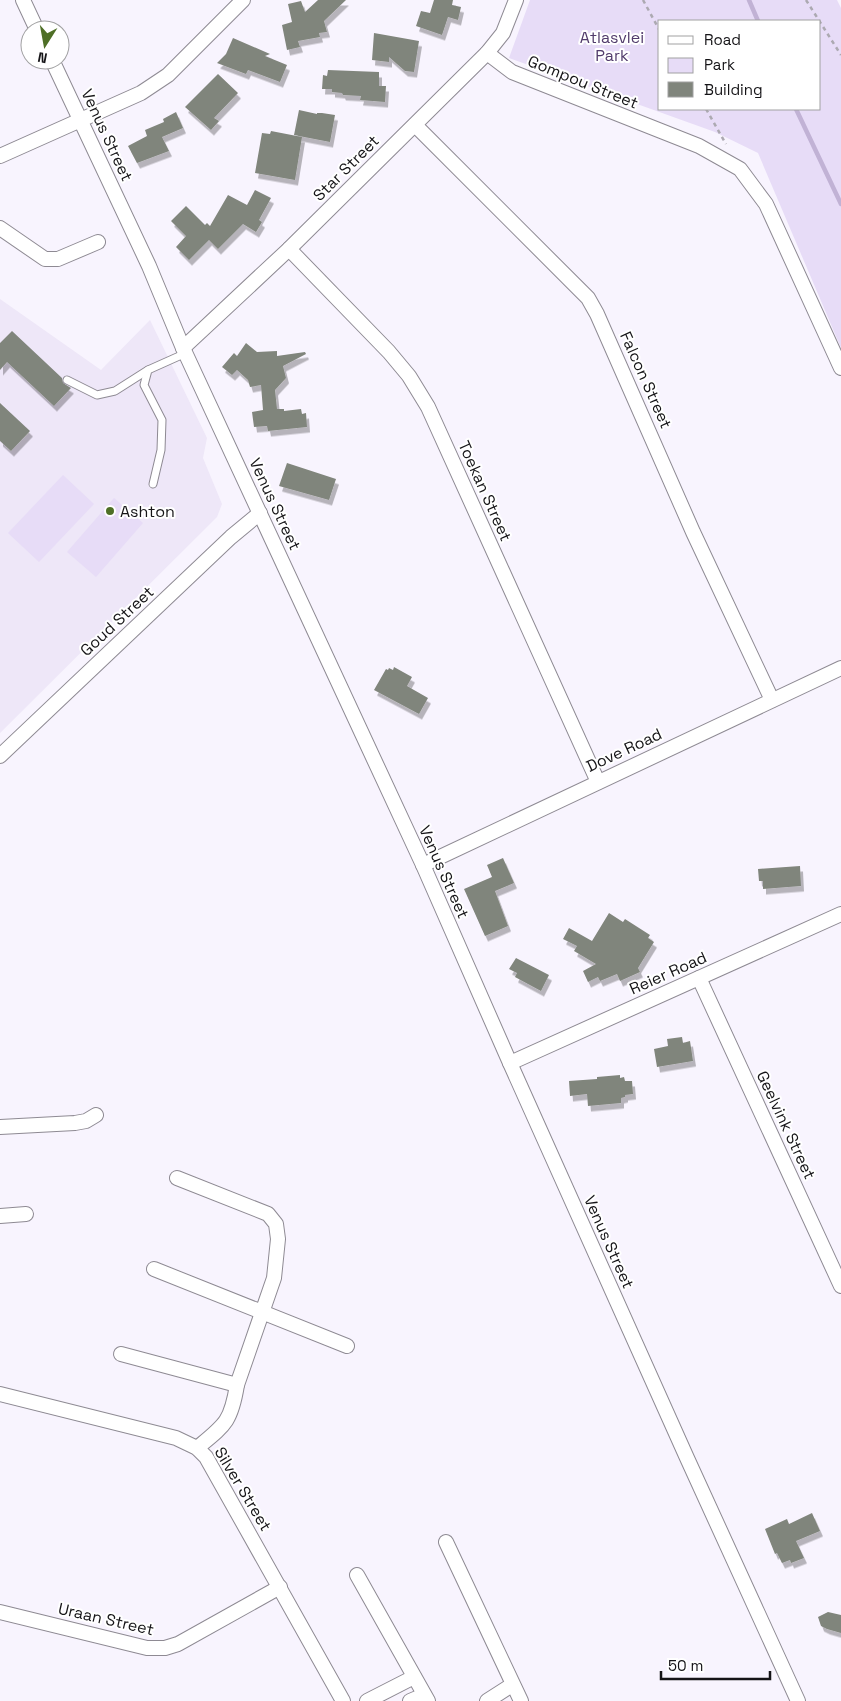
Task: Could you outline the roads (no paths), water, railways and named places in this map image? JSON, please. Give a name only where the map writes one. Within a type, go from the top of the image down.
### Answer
[{"type":"street","points":[[23,0],[32,20]]},
{"type":"street","points":[[0,156],[141,93],[168,75],[243,0]]},
{"type":"street","name":"Star Street","points":[[185,351],[487,53],[503,33],[516,0]]},
{"type":"street","name":"Gompou Street","points":[[487,53],[512,72],[699,146],[740,168],[766,204],[841,368]]},
{"type":"street","name":"Venus Street","points":[[57,70],[149,266],[185,351],[423,865],[683,1449],[798,1701]]},
{"type":"street","name":"Falcon Street","points":[[415,125],[588,298],[597,314],[692,532],[772,700]]},
{"type":"street","points":[[0,228],[45,259],[58,259],[98,242]]},
{"type":"street","name":"Toekan Street","points":[[289,250],[389,352],[409,376],[428,407],[598,782]]},
{"type":"street","name":"Goud Street","points":[[0,756],[224,544],[260,514]]},
{"type":"street","name":"Dove Road","points":[[423,865],[841,668]]},
{"type":"street","name":"Reier Road","points":[[510,1063],[841,914]]},
{"type":"street","name":"Geelvink Street","points":[[698,978],[841,1286]]},
{"type":"street","points":[[0,1127],[75,1123],[86,1120],[96,1114]]},
{"type":"street","points":[[177,1178],[268,1214],[276,1224],[278,1239],[274,1278],[237,1385],[229,1417],[220,1428],[197,1448]]},
{"type":"street","points":[[0,1216],[26,1214]]},
{"type":"street","points":[[154,1269],[347,1346]]},
{"type":"street","points":[[121,1354],[237,1385]]},
{"type":"street","name":"Silver Street","points":[[0,1394],[176,1438],[197,1448],[206,1457],[343,1701]]},
{"type":"street","points":[[446,1542],[521,1701]]},
{"type":"street","points":[[357,1575],[426,1698],[410,1701]]},
{"type":"street","name":"Uraan Street","points":[[0,1612],[147,1648],[165,1648],[178,1644],[280,1587]]},
{"type":"street","points":[[367,1701],[414,1677]]},
{"type":"street","points":[[487,1701],[512,1685]]},
{"type":"lane","points":[[66,380],[96,394],[115,390],[185,351]]},
{"type":"lane","points":[[148,370],[144,386],[162,420],[161,450],[153,484]]},
{"type":"waterway","points":[[749,0],[758,20]]},
{"type":"waterway","points":[[796,110],[841,204]]},
{"type":"place","name":"Ashton","points":[[110,511]]},
{"type":"park label","name":"Atlasvlei Park","points":[[612,46]]}]
